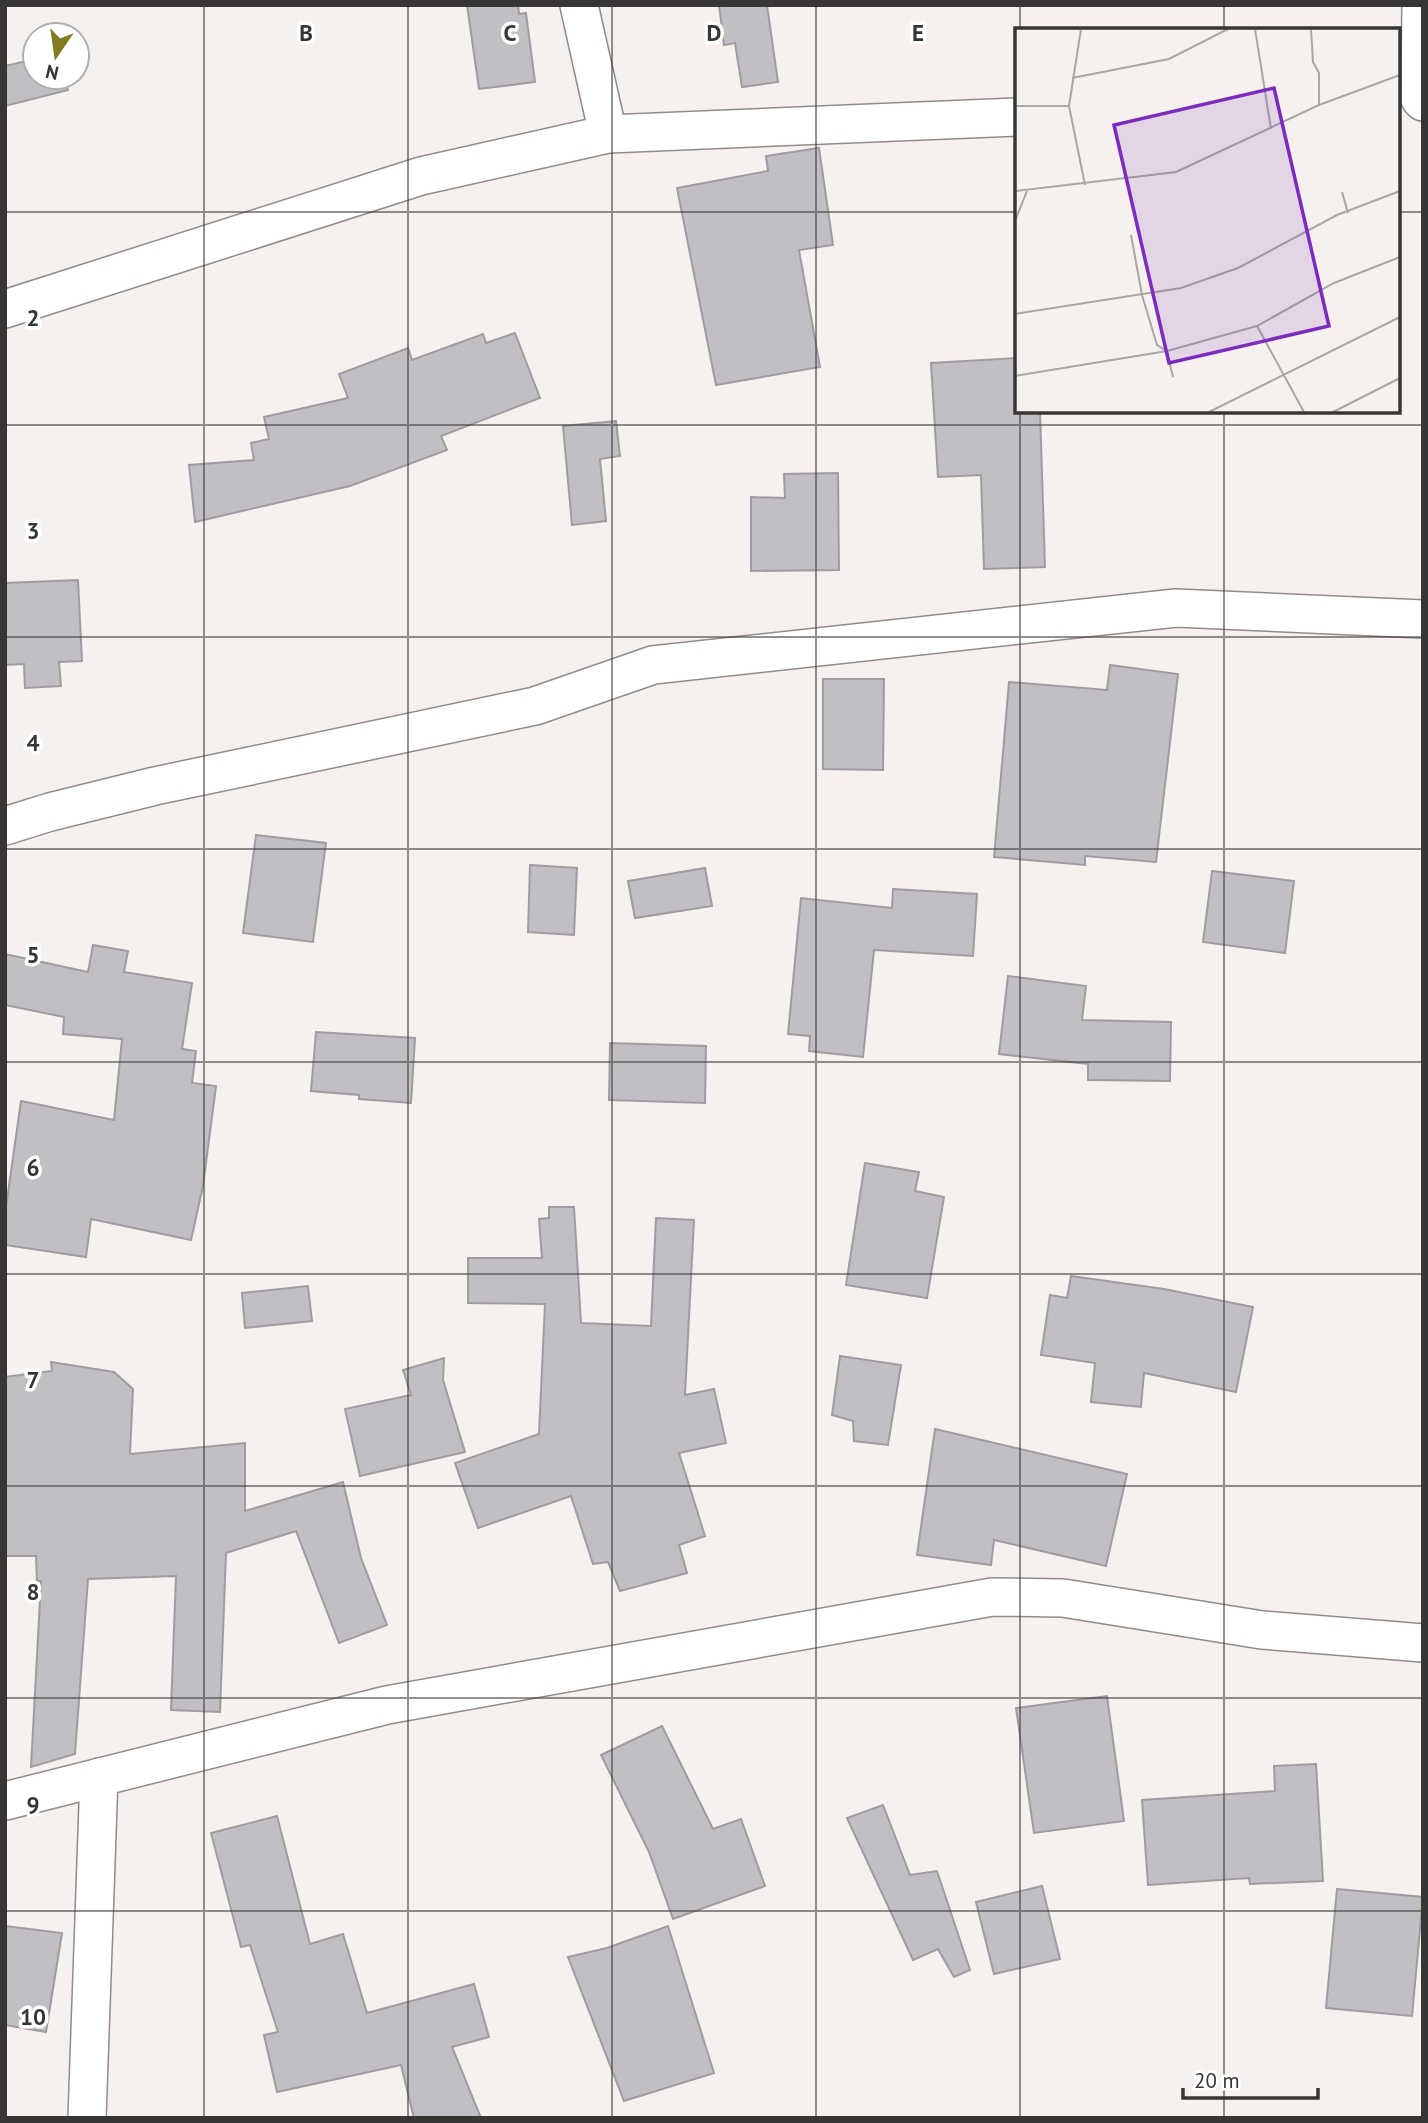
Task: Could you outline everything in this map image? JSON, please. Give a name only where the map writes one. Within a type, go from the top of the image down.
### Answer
[{"type":"street","points":[[579,5],[608,134]]},
{"type":"street","points":[[1416,100],[1421,5]]},
{"type":"street","points":[[5,309],[421,176],[608,134],[1015,117]]},
{"type":"street","points":[[5,826],[155,786],[535,706],[653,666],[1176,608],[1423,619]]},
{"type":"street","points":[[5,1801],[387,1705],[992,1597],[1063,1598],[1262,1630],[1423,1643]]},
{"type":"street","points":[[87,2118],[99,1777]]},
{"type":"building","points":[[467,5],[518,5],[519,14],[526,13],[535,82],[479,89]]},
{"type":"building","points":[[719,5],[767,5],[778,82],[742,87],[735,43],[724,45]]},
{"type":"building","points":[[21,62],[21,91],[64,91],[5,106],[5,66]]},
{"type":"building","points":[[819,148],[833,245],[799,250],[820,367],[716,385],[677,188],[768,171],[766,156]]},
{"type":"building","points":[[515,333],[540,398],[441,436],[447,450],[350,486],[195,522],[189,465],[254,460],[251,443],[269,439],[264,417],[348,398],[339,374],[408,348],[412,360],[483,334],[486,343]]},
{"type":"building","points":[[1015,358],[1015,413],[1040,413],[1045,567],[984,569],[981,475],[938,477],[931,363]]},
{"type":"building","points":[[616,421],[620,456],[600,459],[606,521],[572,525],[563,426]]},
{"type":"building","points":[[838,473],[839,570],[751,571],[751,497],[785,498],[784,474]]},
{"type":"building","points":[[78,580],[82,661],[59,662],[61,686],[25,688],[24,664],[5,665],[5,583]]},
{"type":"building","points":[[1110,665],[1178,674],[1156,862],[1085,856],[1085,865],[994,857],[1009,682],[1107,690]]},
{"type":"building","points":[[823,679],[884,679],[883,770],[823,769]]},
{"type":"building","points":[[256,835],[326,843],[313,942],[243,933]]},
{"type":"building","points":[[530,865],[577,868],[574,935],[528,932]]},
{"type":"building","points":[[705,868],[712,906],[635,918],[628,881]]},
{"type":"building","points":[[1212,871],[1294,881],[1285,953],[1203,942]]},
{"type":"building","points":[[893,889],[977,894],[973,956],[874,950],[863,1057],[809,1051],[810,1036],[788,1034],[801,898],[892,908]]},
{"type":"building","points":[[93,945],[128,951],[124,972],[192,983],[182,1049],[196,1051],[192,1083],[216,1086],[203,1186],[191,1240],[91,1219],[86,1257],[5,1245],[5,1214],[21,1101],[114,1120],[122,1039],[63,1034],[64,1017],[5,1005],[5,954],[88,972]]},
{"type":"building","points":[[1008,976],[1086,986],[1082,1020],[1171,1022],[1170,1081],[1088,1080],[1088,1064],[999,1054]]},
{"type":"building","points":[[316,1032],[415,1038],[411,1103],[359,1099],[359,1095],[311,1091]]},
{"type":"building","points":[[610,1043],[706,1046],[705,1103],[609,1100]]},
{"type":"building","points":[[865,1163],[919,1172],[915,1191],[944,1197],[927,1298],[846,1285]]},
{"type":"building","points":[[549,1207],[574,1207],[581,1323],[651,1326],[656,1218],[694,1220],[685,1395],[714,1389],[726,1443],[679,1453],[705,1536],[679,1545],[687,1573],[620,1591],[608,1562],[593,1564],[571,1496],[478,1528],[455,1463],[539,1434],[545,1304],[468,1303],[468,1258],[542,1258],[539,1219],[549,1218]]},
{"type":"building","points":[[1071,1276],[1164,1289],[1253,1307],[1236,1392],[1144,1373],[1141,1407],[1091,1402],[1095,1363],[1041,1355],[1050,1295],[1067,1298]]},
{"type":"building","points":[[308,1286],[312,1321],[245,1328],[242,1293]]},
{"type":"building","points":[[840,1356],[901,1365],[888,1445],[854,1441],[853,1421],[832,1415]]},
{"type":"building","points":[[444,1358],[443,1380],[465,1452],[360,1476],[345,1409],[411,1395],[403,1370]]},
{"type":"building","points":[[51,1362],[114,1372],[133,1389],[130,1454],[245,1443],[245,1511],[343,1482],[361,1558],[387,1625],[339,1643],[296,1531],[226,1553],[220,1712],[171,1710],[176,1576],[88,1579],[75,1754],[31,1767],[41,1581],[37,1581],[36,1556],[5,1556],[5,1377],[52,1371]]},
{"type":"building","points":[[935,1429],[1127,1474],[1106,1566],[994,1540],[991,1565],[917,1555]]},
{"type":"building","points":[[1107,1696],[1124,1821],[1034,1833],[1016,1708]]},
{"type":"building","points":[[662,1726],[713,1829],[741,1819],[765,1886],[673,1919],[649,1852],[601,1755]]},
{"type":"building","points":[[1316,1764],[1323,1881],[1250,1884],[1249,1878],[1148,1885],[1142,1800],[1275,1791],[1274,1766]]},
{"type":"building","points":[[883,1805],[910,1875],[937,1871],[970,1970],[954,1977],[938,1949],[913,1960],[847,1818]]},
{"type":"building","points":[[277,1816],[310,1944],[343,1934],[367,2013],[474,1984],[489,2037],[452,2047],[481,2118],[414,2118],[401,2065],[277,2092],[264,2035],[278,2032],[250,1945],[241,1947],[211,1833]]},
{"type":"building","points":[[1042,1886],[1060,1959],[994,1974],[976,1902]]},
{"type":"building","points":[[1337,1889],[1423,1897],[1412,2016],[1326,2008]]},
{"type":"building","points":[[5,1926],[62,1933],[46,2032],[5,2025]]},
{"type":"building","points":[[668,1926],[714,2073],[624,2101],[568,1957],[607,1948]]}]
